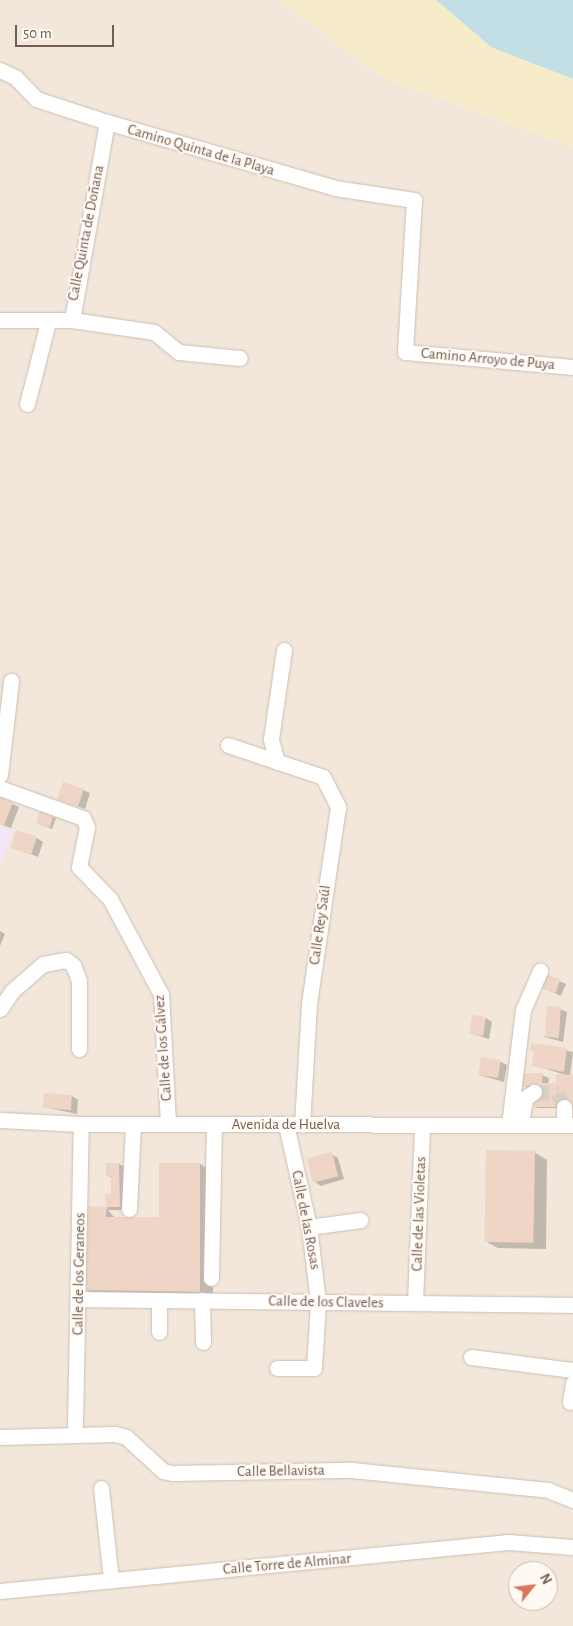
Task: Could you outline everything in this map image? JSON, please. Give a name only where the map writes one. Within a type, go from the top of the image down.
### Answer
[{"type":"street","name":"Camino Quinta de la Playa","points":[[0,70],[15,77],[36,99],[107,122],[335,188],[414,200]]},
{"type":"street","name":"Calle Quinta de Doñana","points":[[0,320],[23,318],[48,322],[72,320],[107,122]]},
{"type":"street","name":"Camino Arroyo de Puya","points":[[414,200],[405,352],[573,367]]},
{"type":"street","points":[[72,320],[154,332],[180,352],[240,358]]},
{"type":"street","points":[[27,404],[48,322]]},
{"type":"street","points":[[277,762],[271,739],[284,650]]},
{"type":"street","points":[[0,775],[10,681]]},
{"type":"street","name":"Calle Rey Saúl","points":[[228,745],[323,777],[338,807],[309,1004],[302,1125]]},
{"type":"street","name":"Calle de los Gálvez","points":[[0,788],[83,818],[87,827],[78,867],[110,899],[161,994],[168,1124]]},
{"type":"street","points":[[0,1009],[12,991],[43,964],[66,960],[73,965],[79,981],[79,1049]]},
{"type":"street","points":[[515,1125],[523,1010],[540,970]]},
{"type":"street","points":[[515,1125],[525,1098],[534,1092]]},
{"type":"street","points":[[564,1107],[568,1124]]},
{"type":"street","name":"Avenida de Huelva","points":[[0,1120],[81,1124],[214,1125],[422,1126],[568,1124]]},
{"type":"street","name":"Calle de los Geraneos","points":[[75,1425],[80,1299],[81,1124]]},
{"type":"street","points":[[129,1209],[133,1124]]},
{"type":"street","points":[[211,1278],[214,1125]]},
{"type":"street","name":"Calle de las Rosas","points":[[277,1368],[314,1368],[318,1302],[309,1227],[286,1125]]},
{"type":"street","name":"Calle de las Violetas","points":[[416,1303],[422,1126]]},
{"type":"street","points":[[309,1227],[361,1220]]},
{"type":"street","name":"Calle de los Claveles","points":[[80,1299],[573,1305]]},
{"type":"street","points":[[159,1300],[159,1332]]},
{"type":"street","points":[[202,1300],[203,1342]]},
{"type":"street","points":[[471,1357],[573,1370]]},
{"type":"street","points":[[570,1402],[573,1383]]},
{"type":"street","name":"Calle Bellavista","points":[[0,1437],[114,1434],[126,1437],[163,1471],[172,1473],[352,1470],[548,1490],[573,1500]]},
{"type":"street","points":[[101,1488],[111,1580]]},
{"type":"street","name":"Calle Torre de Alminar","points":[[0,1591],[508,1542],[573,1547]]},
{"type":"shaded area","points":[[0,0],[279,0],[383,78],[573,147],[573,1626],[0,1626]]},
{"type":"shaded area","points":[[0,826],[13,831],[0,864]]},
{"type":"sand","points":[[279,0],[436,0],[491,47],[573,79],[573,147],[383,78]]},
{"type":"water","points":[[436,0],[573,0],[573,79],[491,47]]},
{"type":"building","points":[[63,782],[84,789],[78,807],[57,800]]},
{"type":"building","points":[[0,797],[13,802],[4,825],[0,824]]},
{"type":"building","points":[[40,811],[53,815],[50,828],[36,823]]},
{"type":"building","points":[[16,830],[37,837],[31,855],[10,848]]},
{"type":"building","points":[[545,974],[560,979],[556,993],[540,988]]},
{"type":"building","points":[[547,1006],[561,1007],[559,1038],[545,1037]]},
{"type":"building","points":[[472,1015],[486,1017],[483,1036],[469,1034]]},
{"type":"building","points":[[531,1043],[567,1048],[564,1072],[532,1066],[534,1051],[530,1051]]},
{"type":"building","points":[[481,1057],[501,1060],[498,1078],[478,1075]]},
{"type":"building","points":[[518,1073],[543,1073],[542,1083],[556,1083],[556,1074],[573,1075],[573,1107],[534,1107],[534,1086],[518,1086]]},
{"type":"building","points":[[44,1093],[72,1095],[71,1110],[43,1108]]},
{"type":"building","points":[[486,1150],[535,1151],[533,1243],[484,1242]]},
{"type":"building","points":[[332,1152],[338,1176],[313,1183],[307,1158]]},
{"type":"building","points":[[106,1163],[119,1163],[120,1207],[106,1207],[105,1194],[111,1194],[111,1176],[106,1176]]},
{"type":"building","points":[[159,1163],[200,1163],[200,1292],[84,1290],[85,1206],[106,1207],[106,1217],[159,1217]]},
{"type":"tunnel","points":[[534,1092],[558,1093],[564,1107]]}]
